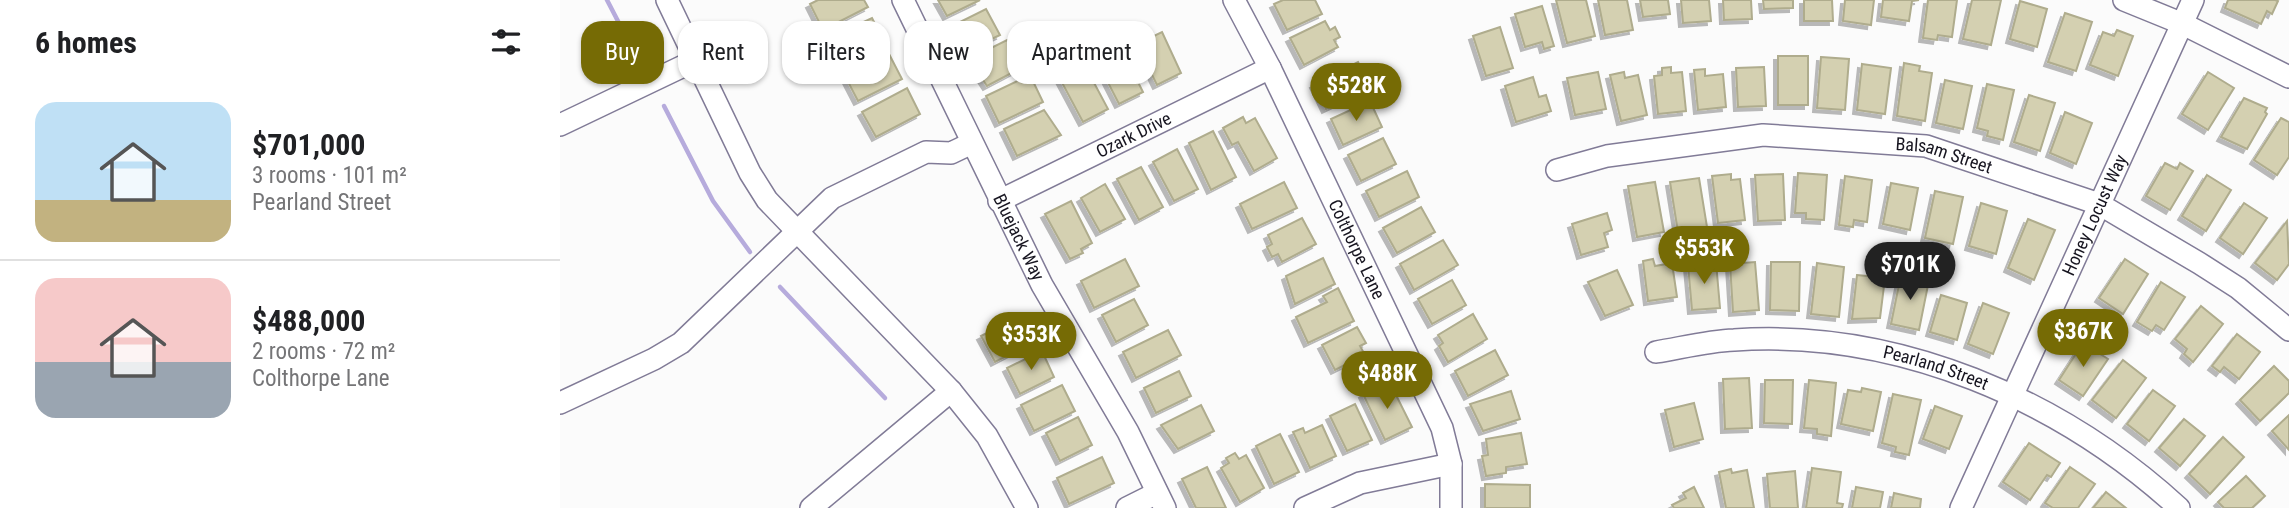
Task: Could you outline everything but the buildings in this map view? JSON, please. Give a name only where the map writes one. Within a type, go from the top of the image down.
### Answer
[{"type":"street","points":[[667,0],[678,23]]},
{"type":"street","name":"Bluejack Way","points":[[903,0],[1042,285],[1128,432],[1161,500]]},
{"type":"street","name":"Colthorpe Lane","points":[[1234,0],[1270,68],[1442,428],[1451,464],[1451,508]]},
{"type":"street","points":[[2124,0],[2183,24],[2289,77]]},
{"type":"street","name":"Honey Locust Way","points":[[1961,508],[2193,0]]},
{"type":"street","name":"Ozark Drive","points":[[999,201],[1270,68]]},
{"type":"street","points":[[560,125],[678,69]]},
{"type":"street","points":[[707,84],[750,173],[766,200],[951,391],[987,436],[1027,508]]},
{"type":"street","name":"Balsam Street","points":[[1557,170],[1607,156],[1763,135],[1926,146],[2099,204],[2162,238],[2228,282],[2289,330]]},
{"type":"street","points":[[560,403],[654,359],[681,343],[832,198],[926,152],[951,153],[972,144]]},
{"type":"street","name":"Pearland Street","points":[[1656,352],[1734,340],[1796,341],[1858,347],[1920,360],[2011,395],[2078,430],[2147,479],[2179,508]]},
{"type":"street","points":[[811,508],[951,391]]},
{"type":"street","points":[[1305,508],[1360,482],[1451,464]]},
{"type":"street","points":[[1128,508],[1161,500]]},
{"type":"waterway","points":[[607,0],[618,21]]},
{"type":"waterway","points":[[664,106],[713,201],[750,252]]},
{"type":"waterway","points":[[780,287],[885,398]]}]
